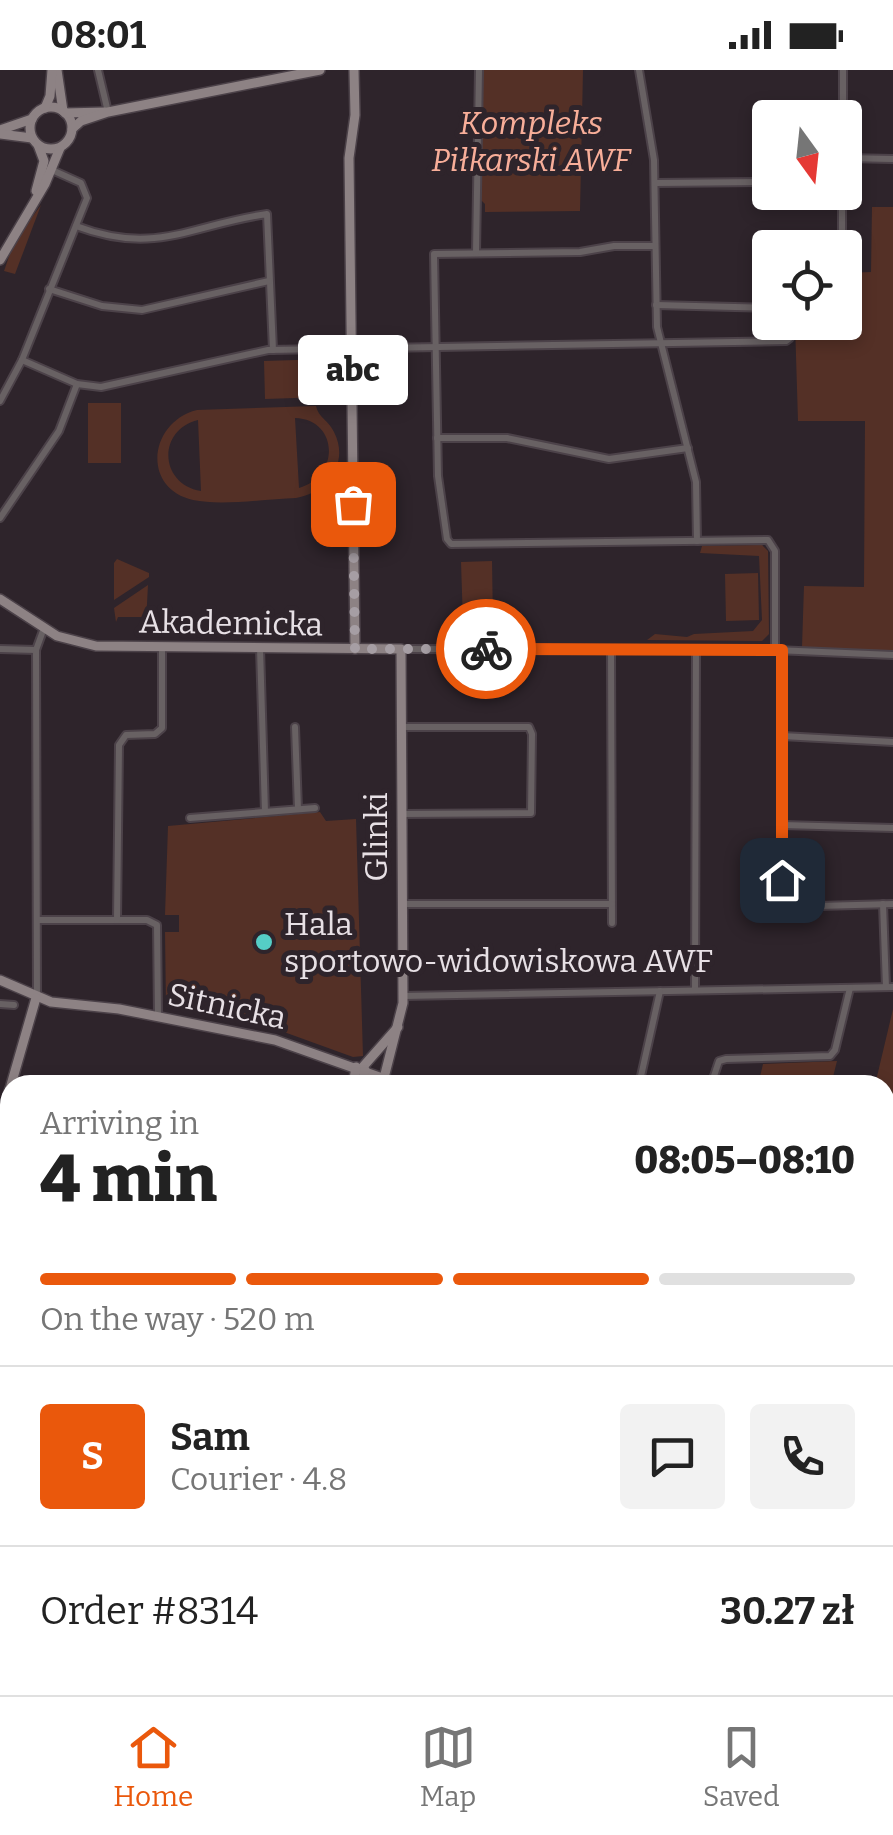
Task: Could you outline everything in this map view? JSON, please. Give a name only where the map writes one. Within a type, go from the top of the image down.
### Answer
[{"type":"street","points":[[0,132],[32,119],[45,108],[54,70]]},
{"type":"street","points":[[54,70],[72,129]]},
{"type":"street","points":[[98,70],[108,112]]},
{"type":"street","points":[[0,260],[62,146],[80,121],[320,70]]},
{"type":"street","points":[[354,70],[355,116],[349,158],[355,649]]},
{"type":"street","points":[[476,253],[479,70]]},
{"type":"street","points":[[638,70],[655,183],[660,344],[696,482],[697,541]]},
{"type":"street","points":[[842,100],[843,70]]},
{"type":"street","points":[[45,108],[108,112]]},
{"type":"street","points":[[32,119],[43,165],[34,198]]},
{"type":"street","points":[[0,132],[48,149],[62,146]]},
{"type":"street","points":[[862,158],[893,159]]},
{"type":"street","points":[[0,400],[22,360],[87,198],[81,183],[52,170]]},
{"type":"street","points":[[655,183],[752,182]]},
{"type":"street","points":[[76,226],[108,238],[142,241],[267,214],[273,350]]},
{"type":"street","points":[[655,246],[614,246],[580,252],[434,254],[438,476],[448,542],[772,543],[782,736],[781,907]]},
{"type":"street","points":[[49,289],[86,303],[142,310],[269,281]]},
{"type":"street","points":[[656,305],[752,308]]},
{"type":"street","points":[[22,360],[78,384],[100,387],[273,350],[783,340]]},
{"type":"street","points":[[0,518],[58,431],[78,384]]},
{"type":"street","points":[[437,438],[507,438],[608,460],[688,448]]},
{"type":"street","name":"Akademicka","points":[[0,600],[44,628],[81,644],[778,650],[893,655]]},
{"type":"street","points":[[13,1075],[36,998],[36,650],[44,628]]},
{"type":"street","points":[[117,920],[119,745],[126,735],[155,734],[162,728],[162,647]]},
{"type":"street","points":[[260,648],[265,812]]},
{"type":"street","points":[[0,649],[36,650]]},
{"type":"street","name":"Glinki","points":[[385,1075],[403,996],[401,649]]},
{"type":"street","points":[[612,650],[612,923]]},
{"type":"street","points":[[695,990],[696,650]]},
{"type":"street","points":[[402,727],[529,727],[532,734],[531,813],[402,814]]},
{"type":"street","points":[[294,728],[298,809]]},
{"type":"street","points":[[782,736],[893,742]]},
{"type":"street","points":[[190,818],[315,808]]},
{"type":"street","points":[[782,826],[893,828]]},
{"type":"street","points":[[747,902],[768,902],[781,907],[893,904]]},
{"type":"street","points":[[402,904],[611,904]]},
{"type":"street","points":[[403,996],[890,987],[883,904]]},
{"type":"street","points":[[38,920],[147,920],[157,925],[158,1016]]},
{"type":"street","name":"Sitnicka","points":[[0,980],[36,998],[158,1016],[276,1040],[376,1075]]},
{"type":"street","points":[[714,1075],[719,1061],[830,1056],[835,1050],[850,987]]},
{"type":"street","points":[[641,1075],[660,992]]},
{"type":"street","points":[[0,1004],[14,1005]]},
{"type":"street","points":[[358,1075],[399,1024]]},
{"type":"street","points":[[361,1069],[361,1075]]},
{"type":"green space","name":"Kompleks Piłkarski AWF","points":[[483,70],[583,70],[580,211],[485,212],[480,199]]},
{"type":"green space","points":[[41,205],[15,274],[4,271],[14,242]]},
{"type":"green space","points":[[872,207],[893,207],[893,651],[802,647],[804,586],[864,587],[865,421],[798,421],[796,340],[862,340],[862,272],[871,272]]},
{"type":"green space","points":[[329,359],[330,391],[325,397],[265,399],[264,361]]},
{"type":"green space","points":[[88,403],[121,403],[121,463],[88,463]]},
{"type":"green space","points":[[316,406],[338,444],[333,475],[317,490],[296,498],[204,502],[176,493],[165,483],[159,469],[161,441],[169,427],[197,410]],"holes":[[[295,418],[320,428],[329,449],[322,472],[313,482],[299,488]],[[198,420],[201,491],[177,478],[168,457],[175,434]]]},
{"type":"green space","points":[[762,545],[768,551],[769,634],[762,641],[647,640],[655,634],[687,637],[753,631],[762,620],[759,556],[700,553],[702,546]]},
{"type":"green space","points":[[117,559],[149,573],[149,577],[114,600],[114,563]]},
{"type":"green space","points":[[492,561],[493,623],[463,623],[461,562]]},
{"type":"green space","points":[[758,573],[759,620],[726,621],[725,574]]},
{"type":"green space","points":[[148,585],[146,622],[145,617],[118,617],[116,622],[114,608]]},
{"type":"green space","points":[[320,812],[326,821],[356,819],[363,1056],[353,1057],[284,1032],[166,1007],[165,932],[179,932],[179,915],[165,915],[168,826]]},
{"type":"green space","points":[[893,1009],[893,1075],[877,1075]]},
{"type":"green space","points":[[837,1061],[834,1075],[760,1075],[763,1064]]},
{"type":"way so far","points":[[353,504],[355,649],[486,649]]},
{"type":"place","name":"abc","points":[[353,504]]},
{"type":"place","name":"Hala sportowo-widowiskowa AWF","points":[[264,942]]},
{"type":"route","points":[[486,649],[782,650],[782,880]]}]
